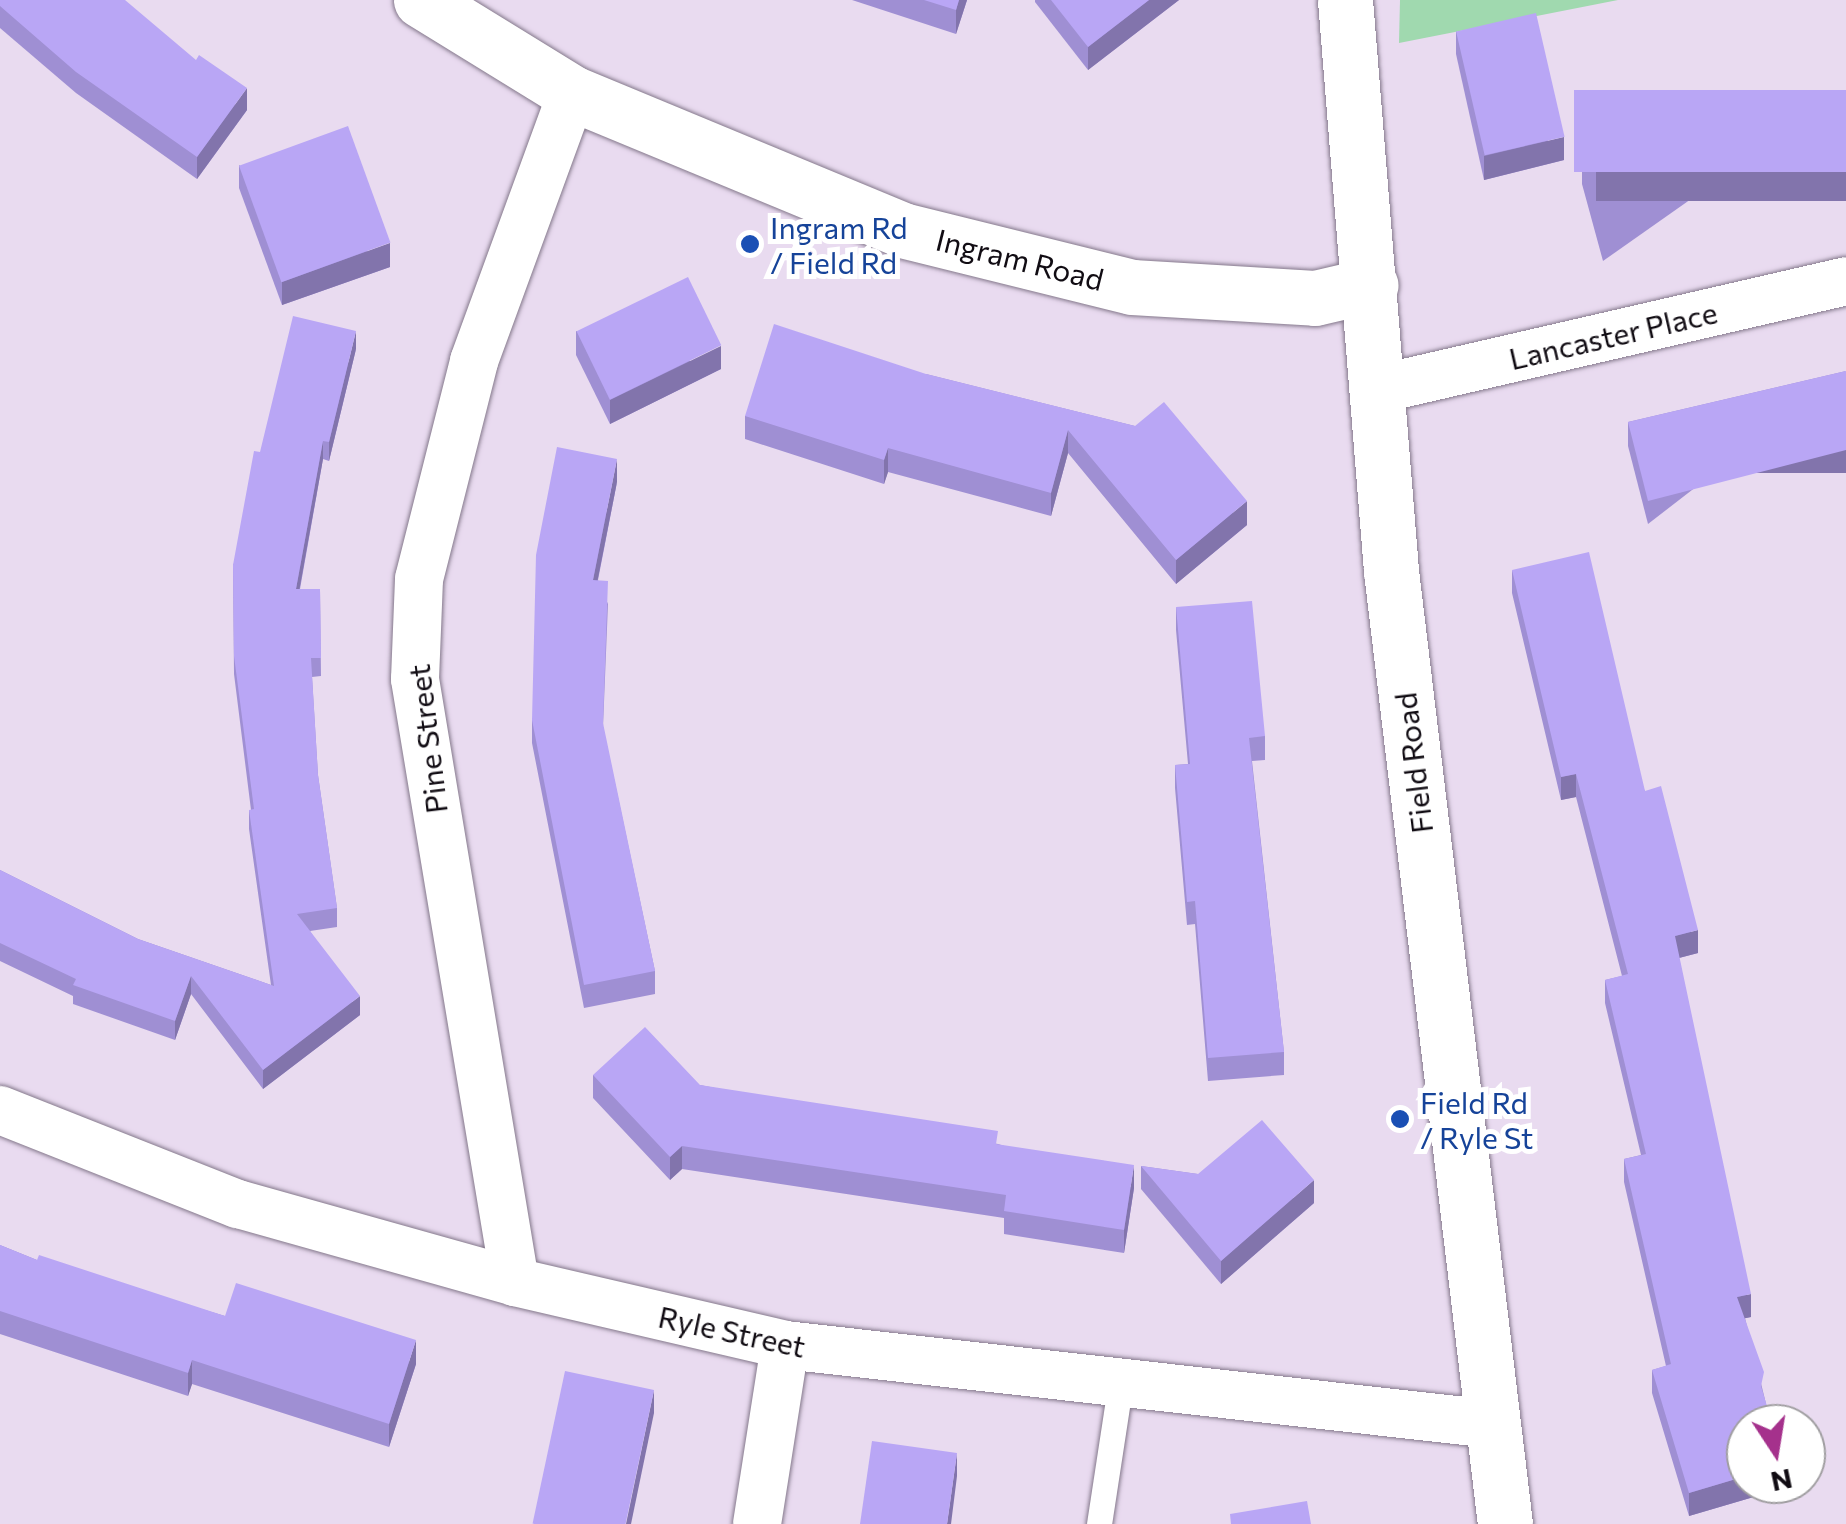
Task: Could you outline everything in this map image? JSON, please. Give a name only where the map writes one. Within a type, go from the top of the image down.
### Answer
[{"type":"street","name":"Ingram Road","points":[[421,0],[572,93],[902,230],[1132,286],[1316,298],[1371,285]]},
{"type":"street","name":"Field Road","points":[[1346,0],[1391,571],[1504,1524]]},
{"type":"street","name":"Pine Street","points":[[515,1282],[415,679],[419,579],[474,361],[572,93]]},
{"type":"street","name":"Lancaster Place","points":[[1379,389],[1846,282]]},
{"type":"street","name":"Ryle Street","points":[[0,1110],[238,1204],[515,1282],[785,1345],[1120,1386],[1491,1424]]},
{"type":"street","points":[[757,1524],[785,1345]]},
{"type":"lane","points":[[1100,1524],[1120,1386]]},
{"type":"green space","points":[[1400,0],[1618,0],[1399,43]]},
{"type":"building","points":[[0,0],[125,0],[196,60],[199,55],[247,88],[197,157],[76,72],[0,6]]},
{"type":"building","points":[[924,0],[959,0],[956,10]]},
{"type":"building","points":[[1051,0],[1149,0],[1088,47]]},
{"type":"building","points":[[1536,13],[1565,137],[1485,155],[1456,31]]},
{"type":"building","points":[[1574,90],[1846,90],[1846,172],[1574,172]]},
{"type":"building","points":[[348,126],[390,243],[281,282],[239,166]]},
{"type":"building","points":[[688,277],[721,345],[610,400],[577,331]]},
{"type":"building","points":[[293,316],[356,331],[329,442],[323,441],[296,589],[320,589],[321,658],[311,658],[318,775],[337,908],[297,914],[360,996],[263,1070],[191,976],[175,1021],[73,985],[76,979],[0,943],[0,870],[138,939],[274,986],[249,810],[254,809],[234,656],[233,565],[254,451],[260,452]]},
{"type":"building","points":[[774,324],[926,374],[1135,426],[1164,402],[1247,501],[1176,560],[1068,430],[1051,493],[888,448],[884,460],[745,416]]},
{"type":"building","points":[[1846,371],[1846,450],[1648,501],[1628,422]]},
{"type":"building","points":[[557,447],[617,459],[593,580],[608,581],[603,723],[655,971],[584,985],[532,720],[536,555]]},
{"type":"building","points":[[1589,552],[1645,791],[1661,786],[1698,930],[1675,936],[1751,1294],[1737,1297],[1764,1372],[1761,1386],[1766,1404],[1726,1404],[1726,1482],[1689,1493],[1652,1370],[1671,1364],[1624,1159],[1646,1154],[1605,980],[1628,974],[1576,774],[1561,777],[1512,570]]},
{"type":"building","points":[[1252,601],[1265,736],[1249,738],[1284,1052],[1208,1058],[1195,901],[1187,902],[1175,765],[1190,764],[1176,607]]},
{"type":"building","points":[[645,1027],[700,1085],[998,1131],[996,1144],[1134,1165],[1124,1230],[1004,1211],[1006,1195],[682,1146],[670,1157],[593,1075]]},
{"type":"building","points":[[1262,1120],[1314,1180],[1221,1261],[1141,1166],[1198,1174]]},
{"type":"building","points":[[0,1245],[37,1260],[39,1255],[225,1316],[236,1283],[416,1340],[389,1424],[192,1360],[188,1373],[0,1311]]},
{"type":"building","points":[[565,1371],[654,1390],[626,1524],[533,1524]]},
{"type":"building","points":[[872,1441],[957,1453],[947,1524],[860,1524]]},
{"type":"building","points":[[1307,1501],[1311,1524],[1231,1524],[1230,1514]]},
{"type":"place","name":"Ingram Rd / Field Rd","points":[[750,244]]},
{"type":"place","name":"Field Rd / Ryle St","points":[[1400,1119]]}]
